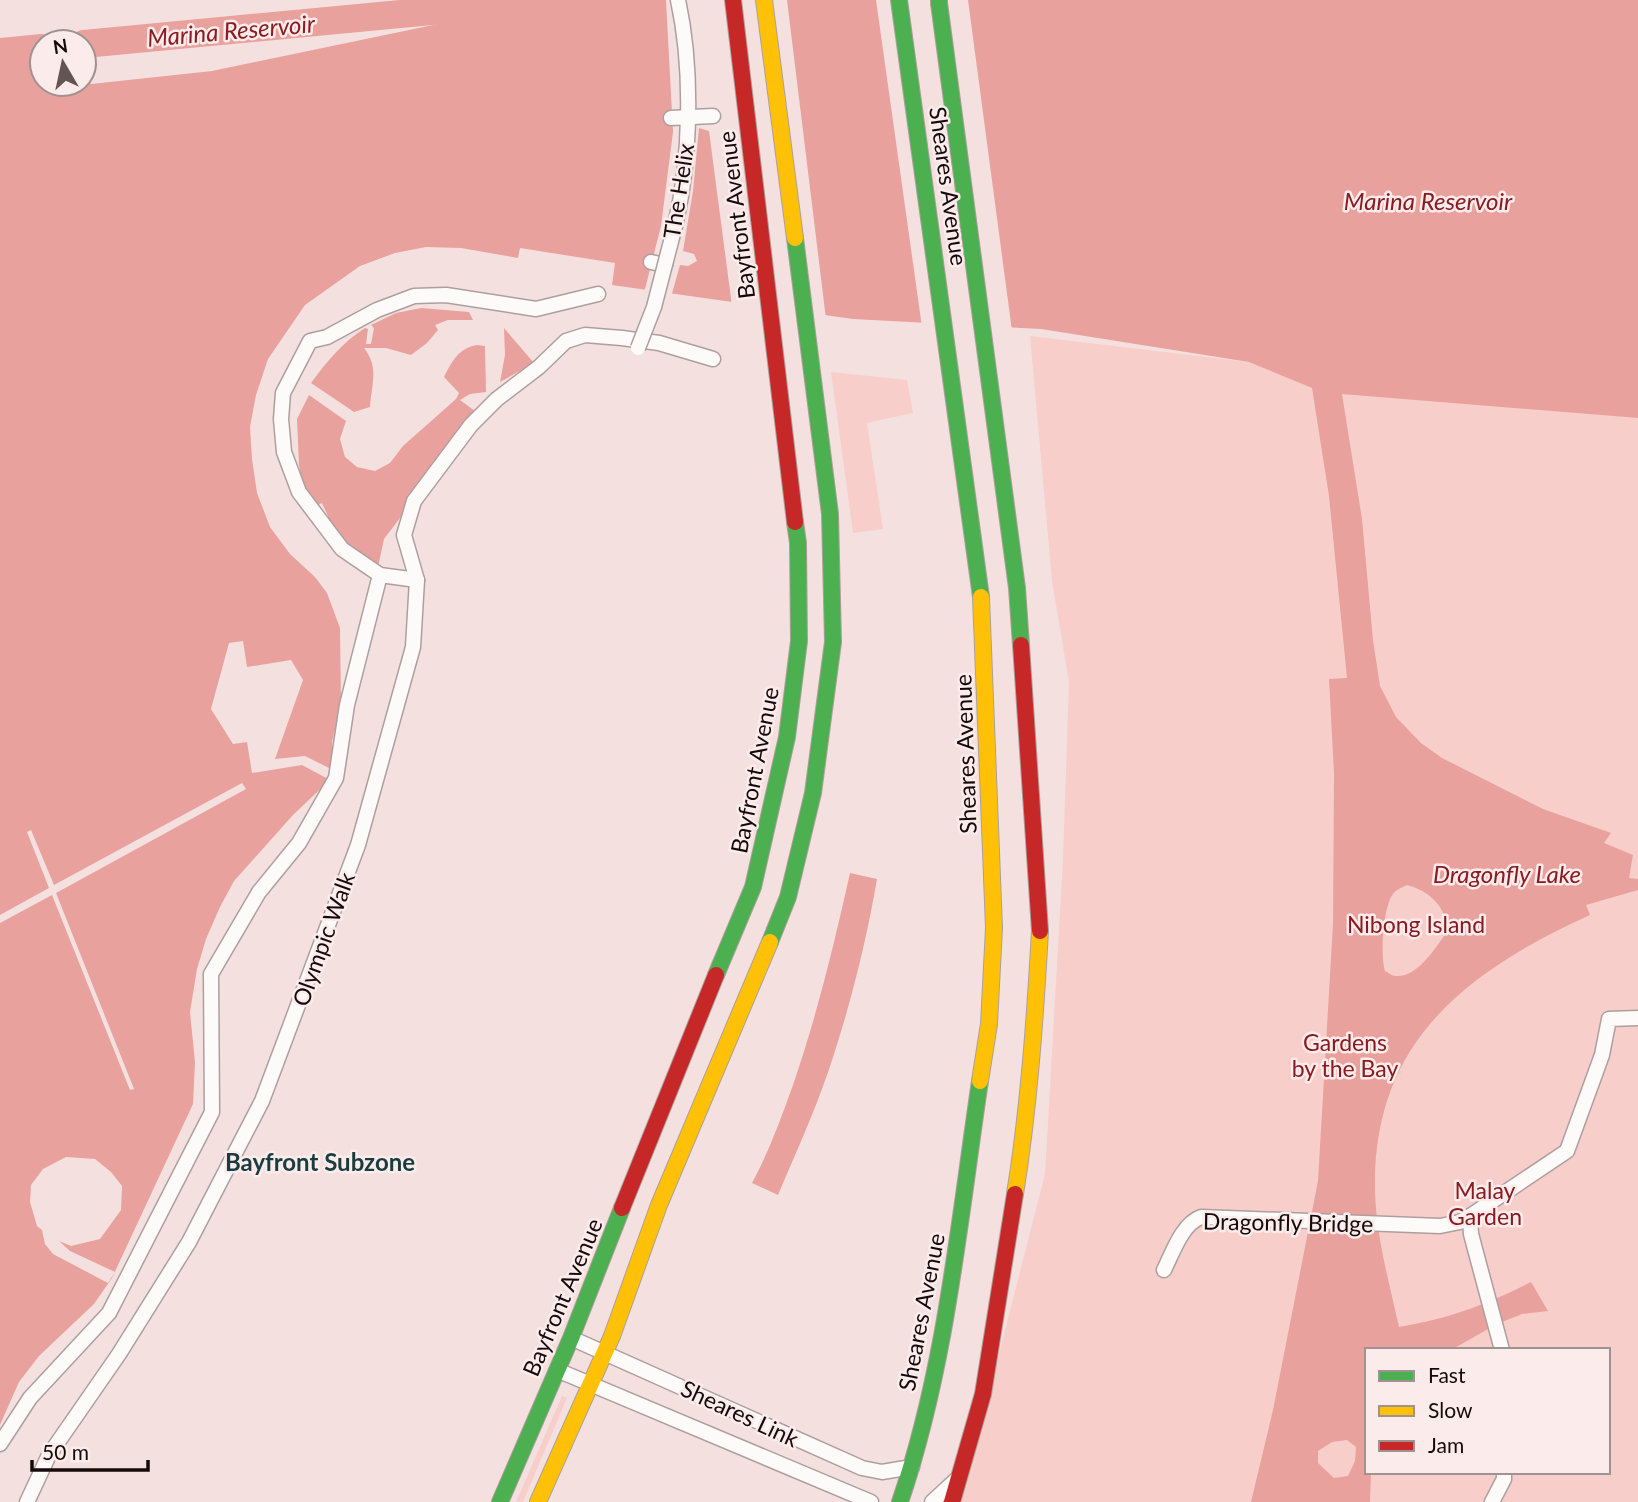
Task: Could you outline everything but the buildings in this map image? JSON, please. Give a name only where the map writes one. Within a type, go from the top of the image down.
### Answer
[{"type":"main road","name":"Bayfront Avenue","points":[[500,1502],[571,1338],[670,1086],[753,887],[779,779],[798,659],[798,543],[733,0]]},
{"type":"main road","points":[[538,1502],[605,1353],[659,1205],[771,941],[794,874],[813,793],[833,642],[830,514],[764,0]]},
{"type":"main road","name":"Sheares Avenue","points":[[899,0],[981,592],[994,928],[989,1024],[942,1335],[912,1467],[900,1502]]},
{"type":"main road","name":"Sheares Avenue","points":[[939,1],[1017,588],[1040,930],[1023,1142],[983,1394],[952,1502]]},
{"type":"street","name":"The Helix","points":[[638,348],[654,307],[658,264],[676,223],[686,152],[689,82],[678,0]]},
{"type":"street","name":"The Helix","points":[[671,118],[713,116]]},
{"type":"street","points":[[417,580],[380,575],[342,549],[299,492],[285,452],[281,419],[283,393],[310,341],[327,337],[377,310],[414,296],[446,295],[536,309],[598,294]]},
{"type":"street","name":"Olympic Walk","points":[[27,1502],[49,1455],[120,1354],[189,1242],[262,1101],[358,845],[413,647],[417,580],[404,536],[414,501],[471,425],[497,400],[539,368],[566,341],[585,335],[659,343],[713,359]]},
{"type":"street","points":[[0,1444],[30,1398],[108,1312],[212,1112],[211,974],[259,892],[299,843],[336,778],[347,705],[380,575]]},
{"type":"street","points":[[1500,1345],[1471,1234],[1470,1216],[1567,1151],[1602,1055],[1609,1019],[1638,1018]]},
{"type":"street","name":"Dragonfly Bridge","points":[[1164,1269],[1192,1220],[1201,1217],[1440,1226],[1460,1222],[1470,1216]]},
{"type":"street","name":"Sheares Link","points":[[571,1338],[862,1468],[882,1472],[912,1467]]},
{"type":"street","name":"Sheares Link","points":[[556,1370],[871,1502]]},
{"type":"street","points":[[1492,1502],[1504,1474]]},
{"type":"street","points":[[932,1502],[961,1476]]},
{"type":"green space","name":"Gardens by the Bay","points":[[1030,336],[1249,362],[1312,388],[1342,393],[1638,418],[1638,1502],[961,1502],[1045,1174],[1063,859],[1069,682],[1052,581]]},
{"type":"green space","points":[[831,372],[907,380],[913,413],[867,423],[883,529],[853,533]]},
{"type":"green space","points":[[562,1396],[567,1398],[523,1502],[516,1502]]},
{"type":"water","name":"Marina Reservoir","points":[[553,0],[1638,0],[1638,418],[1342,394],[1362,519],[1380,686],[1396,717],[1421,743],[1442,758],[1543,809],[1611,833],[1604,843],[1633,855],[1629,878],[1638,879],[1638,890],[1586,905],[1590,915],[1504,961],[1467,988],[1435,1018],[1409,1053],[1390,1092],[1378,1138],[1375,1190],[1380,1242],[1399,1327],[1467,1310],[1531,1282],[1548,1311],[1522,1314],[1497,1324],[1455,1348],[1365,1348],[1365,1474],[1371,1474],[1370,1502],[1251,1502],[1273,1410],[1318,1181],[1333,924],[1334,773],[1329,679],[1347,678],[1329,496],[1312,388],[1249,362],[1041,329],[853,319],[612,285],[615,263],[520,248],[518,258],[461,248],[426,247],[395,253],[360,266],[305,305],[268,359],[256,395],[250,427],[257,493],[270,527],[290,554],[315,577],[327,593],[340,628],[341,704],[332,742],[333,777],[293,815],[234,881],[220,907],[197,969],[190,1012],[195,1062],[193,1104],[112,1278],[94,1304],[39,1356],[19,1382],[0,1425],[0,46],[28,57],[28,98],[98,98],[98,83],[212,71]],"holes":[[[1407,885],[1423,891],[1440,907],[1448,931],[1419,967],[1412,972],[1395,976],[1385,971],[1383,964],[1387,909],[1397,890]],[[1347,1440],[1356,1447],[1355,1461],[1348,1476],[1334,1478],[1318,1463],[1318,1451],[1332,1442]]]},
{"type":"water","points":[[421,308],[469,312],[473,320],[448,320],[435,325],[438,330],[411,355],[386,348],[364,348],[373,368],[370,407],[354,412],[311,383],[335,353],[365,328],[368,329],[366,344],[371,344],[374,328],[371,325],[396,313]]},
{"type":"water","points":[[504,328],[534,363],[500,382],[505,355]]},
{"type":"water","points":[[477,345],[485,346],[486,392],[470,394],[460,400],[479,414],[384,539],[378,567],[350,552],[321,521],[328,516],[322,503],[318,505],[321,514],[303,486],[299,465],[297,419],[309,395],[346,421],[340,439],[345,457],[357,467],[375,471],[390,463],[403,446],[456,399],[459,393],[444,377],[461,352]]},
{"type":"water","points":[[850,873],[877,879],[864,944],[848,1009],[829,1069],[778,1195],[752,1183],[774,1135],[802,1059]]},
{"type":"pier","points":[[666,0],[787,0],[826,319],[732,306],[709,131],[699,128],[693,191],[683,251],[694,254],[697,261],[688,266],[680,265],[671,297],[644,293],[661,226],[673,132]]},
{"type":"pier","points":[[876,0],[968,0],[1012,331],[922,327]]},
{"type":"pier","points":[[243,641],[247,667],[291,660],[303,680],[275,759],[305,756],[333,770],[330,780],[302,765],[252,773],[247,742],[233,744],[211,709],[229,643]]},
{"type":"pier","points":[[242,783],[246,789],[56,893],[134,1089],[130,1090],[52,895],[0,923],[0,915],[49,888],[27,832],[31,830],[54,885]]},
{"type":"pier","points":[[66,1157],[95,1159],[111,1172],[122,1186],[121,1210],[100,1239],[71,1246],[59,1241],[70,1251],[115,1272],[108,1283],[53,1254],[45,1244],[42,1230],[37,1226],[30,1202],[31,1185],[43,1169]]},
{"type":"waterway","name":"Marina Reservoir","points":[[98,43],[474,7],[555,7]]},
{"type":"waterway","name":"Marina Reservoir","points":[[0,52],[28,49]]},
{"type":"traffic: fast","points":[[899,0],[981,597]]},
{"type":"traffic: fast","points":[[939,3],[1017,588],[1021,645]]},
{"type":"traffic: fast","points":[[770,942],[788,897],[813,793],[833,642],[830,514],[795,238]]},
{"type":"traffic: fast","points":[[716,975],[753,887],[787,737],[799,641],[798,543],[795,522]]},
{"type":"traffic: fast","points":[[900,1502],[916,1451],[940,1347],[980,1081]]},
{"type":"traffic: fast","points":[[500,1502],[571,1338],[622,1208]]},
{"type":"traffic: slow","points":[[764,0],[795,238]]},
{"type":"traffic: slow","points":[[980,1081],[989,1024],[994,928],[981,597]]},
{"type":"traffic: slow","points":[[1015,1194],[1031,1063],[1040,931]]},
{"type":"traffic: slow","points":[[538,1502],[612,1336],[659,1205],[770,942]]},
{"type":"traffic: jam","points":[[733,0],[795,522]]},
{"type":"traffic: jam","points":[[1021,645],[1040,931]]},
{"type":"traffic: jam","points":[[622,1208],[716,975]]},
{"type":"traffic: jam","points":[[952,1502],[983,1394],[1015,1194]]},
{"type":"district","name":"Bayfront Subzone","points":[[320,1161]]},
{"type":"water label","name":"Dragonfly Lake","points":[[1507,873]]},
{"type":"park label","name":"Nibong Island","points":[[1416,924]]},
{"type":"park label","name":"Malay Garden","points":[[1485,1203]]}]
